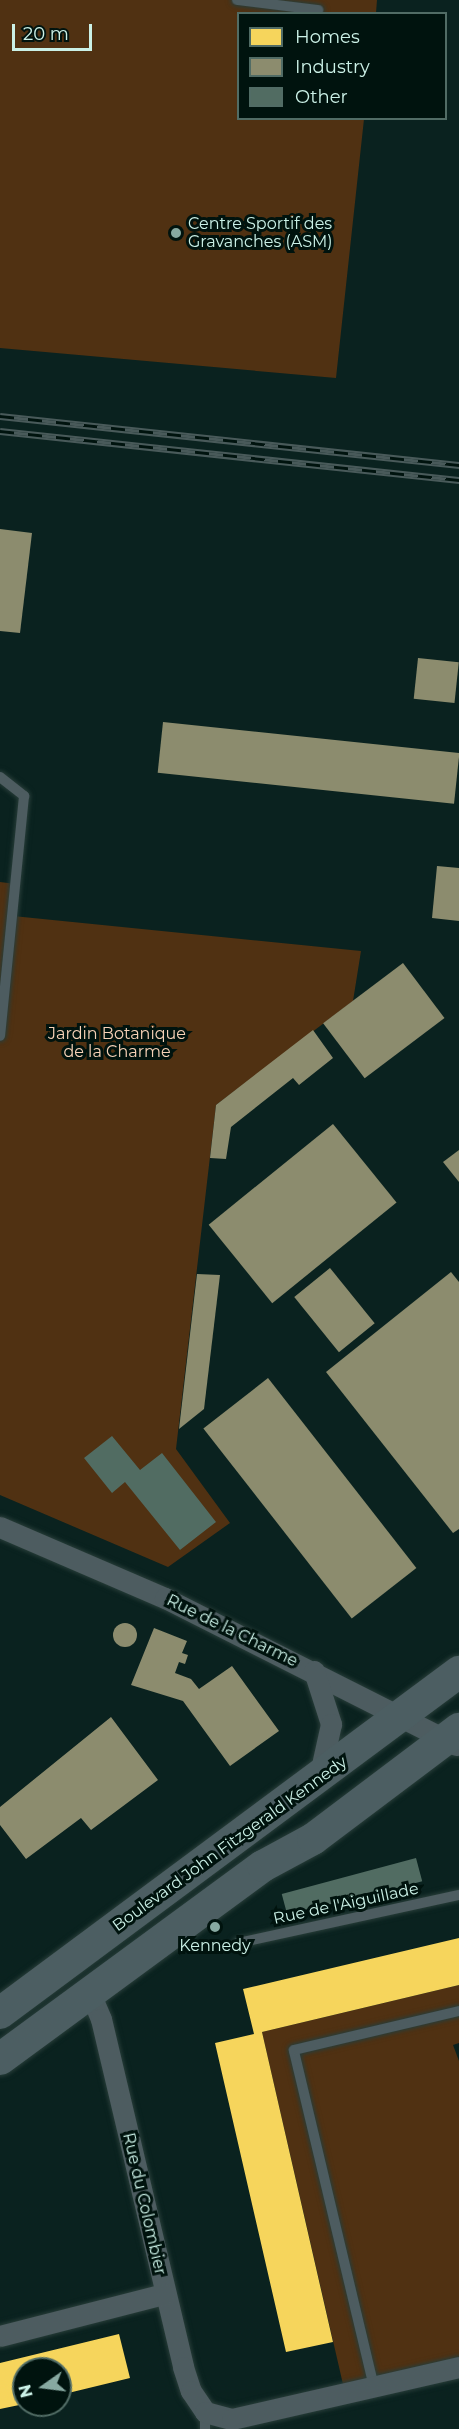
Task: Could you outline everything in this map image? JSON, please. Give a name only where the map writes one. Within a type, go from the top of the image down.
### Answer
[{"type":"main road","name":"Boulevard John Fitzgerald Kennedy","points":[[0,2013],[459,1672]]},
{"type":"main road","points":[[0,2059],[263,1866],[314,1839],[454,1738]]},
{"type":"street","name":"Rue de la Charme","points":[[0,1527],[165,1598],[401,1716],[454,1738]]},
{"type":"street","points":[[314,1671],[331,1724],[318,1778]]},
{"type":"street","name":"Rue du Colombier","points":[[90,1993],[101,2019],[164,2294],[191,2391],[205,2421]]},
{"type":"street","points":[[0,2336],[164,2294]]},
{"type":"street","points":[[205,2421],[232,2419],[459,2367]]},
{"type":"lane","points":[[237,0],[318,10]]},
{"type":"lane","points":[[0,777],[24,796],[0,1036]]},
{"type":"lane","name":"Rue de l'Aiguillade","points":[[238,1943],[459,1895]]},
{"type":"lane","points":[[374,2387],[294,2050],[459,2011]]},
{"type":"green space","name":"Centre Sportif des Gravanches (ASM)","points":[[0,0],[377,0],[376,12],[237,12],[237,120],[364,120],[336,378],[0,348]]},
{"type":"green space","name":"Jardin Botanique de la Charme","points":[[0,882],[16,884],[13,916],[361,951],[353,1001],[216,1105],[176,1449],[230,1523],[168,1567],[0,1495]]},
{"type":"green space","points":[[459,1985],[459,2043],[453,2045],[459,2061],[459,2367],[345,2393],[262,2032]]},
{"type":"building: Homes","points":[[459,1938],[459,1985],[262,2032],[333,2342],[286,2352],[215,2043],[254,2034],[243,1989]]},
{"type":"building: Homes","points":[[119,2334],[130,2378],[72,2392],[72,2357],[25,2357]]},
{"type":"building: Homes","points":[[12,2360],[12,2406],[0,2409],[0,2363]]},
{"type":"building: Industry","points":[[0,529],[32,533],[20,633],[0,631]]},
{"type":"building: Industry","points":[[418,658],[459,662],[454,703],[414,699]]},
{"type":"building: Industry","points":[[163,722],[459,753],[454,804],[158,773]]},
{"type":"building: Industry","points":[[437,866],[459,868],[459,921],[432,918]]},
{"type":"building: Industry","points":[[403,963],[445,1018],[365,1078],[323,1023]]},
{"type":"building: Industry","points":[[313,1030],[333,1058],[299,1085],[293,1078],[231,1127],[226,1159],[210,1158],[216,1105]]},
{"type":"building: Industry","points":[[333,1124],[397,1202],[272,1303],[209,1225]]},
{"type":"building: Industry","points":[[459,1150],[459,1182],[443,1162]]},
{"type":"building: Industry","points":[[330,1268],[375,1323],[339,1352],[294,1297]]},
{"type":"building: Industry","points":[[451,1272],[459,1282],[459,1529],[453,1533],[326,1372]]},
{"type":"building: Industry","points":[[197,1274],[220,1275],[204,1409],[179,1429]]},
{"type":"building: Industry","points":[[268,1378],[416,1568],[352,1618],[203,1428]]},
{"type":"building: Industry","points":[[125,1623],[134,1626],[137,1635],[134,1644],[125,1647],[116,1644],[113,1635],[116,1626]]},
{"type":"building: Industry","points":[[154,1628],[187,1641],[182,1653],[188,1655],[185,1664],[179,1662],[175,1673],[191,1679],[199,1689],[232,1666],[279,1731],[230,1766],[183,1701],[131,1685]]},
{"type":"building: Industry","points":[[111,1717],[158,1780],[91,1830],[81,1818],[26,1859],[0,1825],[0,1807]]},
{"type":"building: Other","points":[[112,1436],[140,1470],[162,1453],[216,1522],[180,1550],[125,1482],[112,1493],[84,1458]]},
{"type":"building: Other","points":[[416,1858],[422,1881],[288,1917],[282,1894]]},
{"type":"railway","points":[[0,416],[459,465]]},
{"type":"railway","points":[[0,431],[459,480]]},
{"type":"place","name":"Centre Sportif des Gravanches (ASM)","points":[[176,233]]},
{"type":"place","name":"Kennedy","points":[[215,1927]]}]
